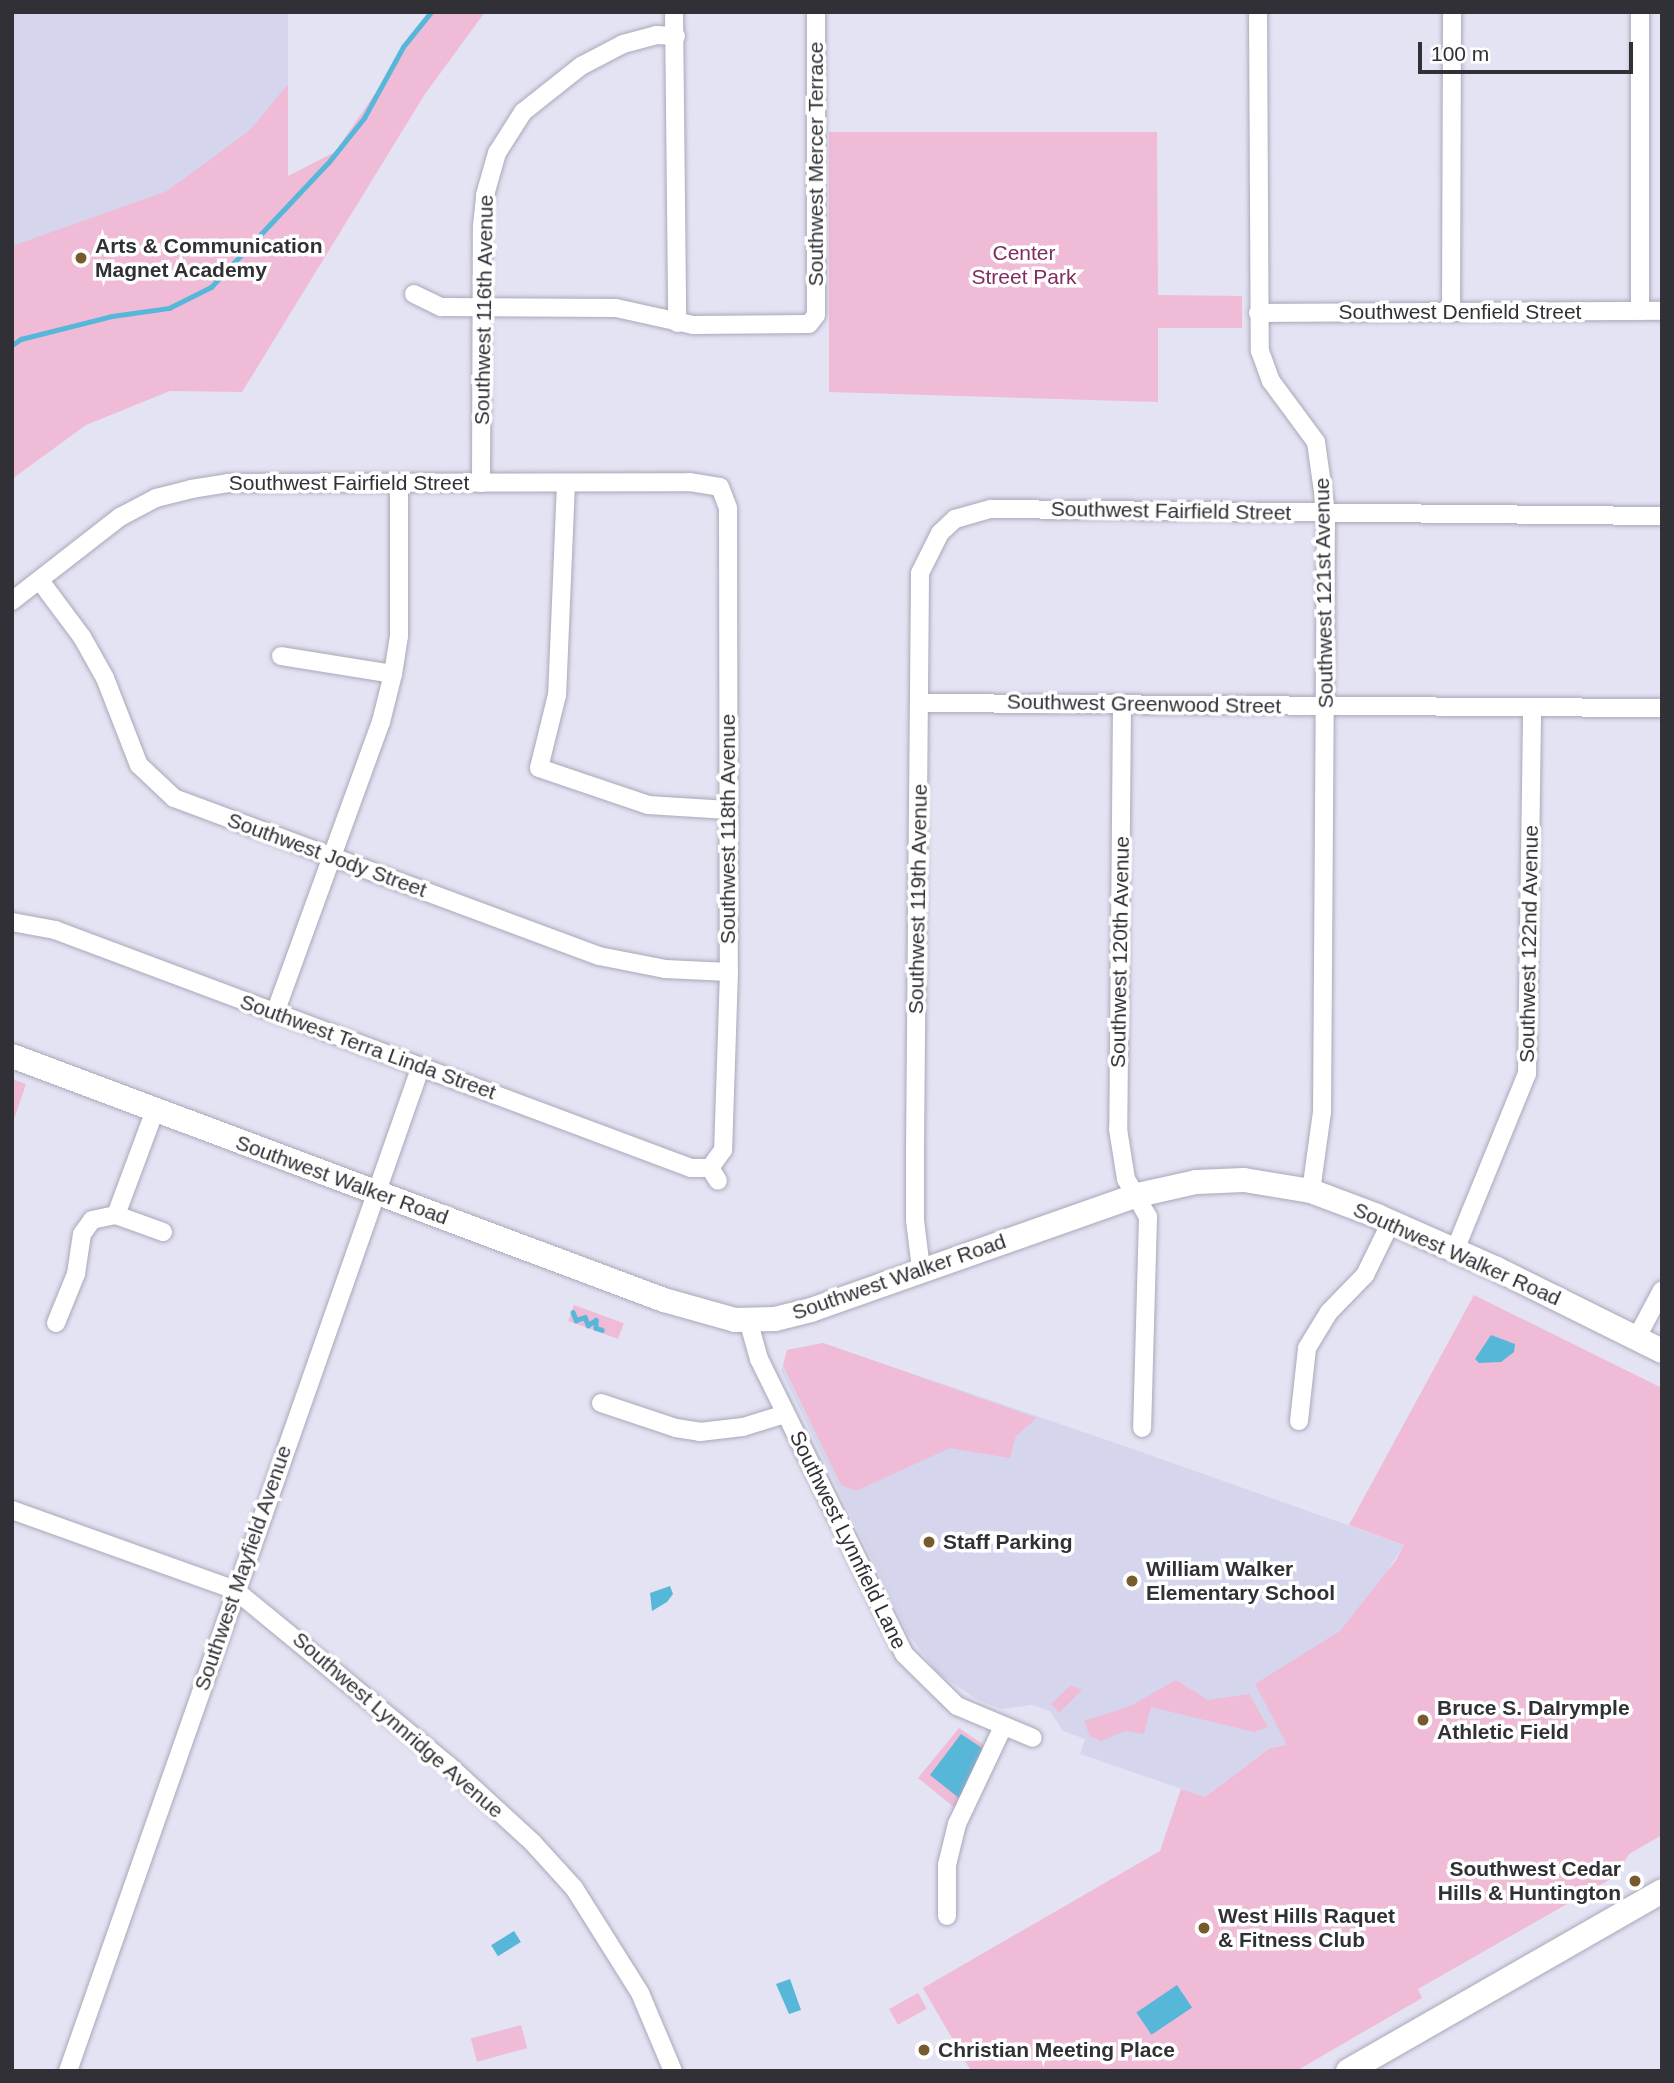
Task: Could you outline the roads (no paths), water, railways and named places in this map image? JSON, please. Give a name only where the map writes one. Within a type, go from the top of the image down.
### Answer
[{"type":"main road","name":"Southwest Walker Road","points":[[12,1056],[677,1305],[748,1320],[811,1310],[921,1269],[1138,1195],[1221,1180],[1265,1182],[1311,1191],[1391,1222],[1455,1250],[1662,1351]]},
{"type":"main road","points":[[1348,2071],[1662,1891]]},
{"type":"street","points":[[414,294],[435,307],[616,308],[677,323],[674,12]]},
{"type":"street","name":"Southwest Mercer Terrace","points":[[677,323],[795,326],[808,324],[816,315],[816,12]]},
{"type":"street","name":"Southwest 121st Avenue","points":[[1258,12],[1260,351],[1271,381],[1316,442],[1326,513],[1322,1112],[1311,1191]]},
{"type":"street","points":[[1451,311],[1452,12]]},
{"type":"street","points":[[1640,12],[1640,311]]},
{"type":"street","name":"Southwest 116th Avenue","points":[[481,483],[481,309],[485,195],[497,153],[523,112],[561,79],[623,44],[656,35],[676,36]]},
{"type":"street","name":"Southwest Denfield Street","points":[[1258,313],[1662,311]]},
{"type":"street","name":"Southwest Fairfield Street","points":[[12,601],[41,582],[120,517],[179,492],[227,483],[710,483],[720,487]]},
{"type":"street","points":[[275,1013],[332,857],[393,674],[399,636],[399,483]]},
{"type":"street","points":[[566,483],[557,695],[539,768],[648,805],[728,810]]},
{"type":"street","name":"Southwest 118th Avenue","points":[[714,1175],[723,1150],[729,972],[728,500],[720,487]]},
{"type":"street","name":"Southwest Fairfield Street","points":[[940,533],[955,519],[991,509],[1662,516]]},
{"type":"street","name":"Southwest 119th Avenue","points":[[921,1269],[915,1178],[920,573],[940,533]]},
{"type":"street","name":"Southwest Jody Street","points":[[41,582],[82,637],[106,678],[139,765],[152,781],[174,798],[599,956],[665,969],[729,972]]},
{"type":"street","points":[[281,656],[393,674]]},
{"type":"street","name":"Southwest Greenwood Street","points":[[920,703],[1662,708]]},
{"type":"street","name":"Southwest 120th Avenue","points":[[1122,704],[1118,1129],[1120,1161],[1148,1217],[1142,1428]]},
{"type":"street","name":"Southwest 122nd Avenue","points":[[1455,1250],[1527,1074],[1532,707]]},
{"type":"street","name":"Southwest Terra Linda Street","points":[[12,922],[55,930],[714,1175]]},
{"type":"street","name":"Southwest Mayfield Avenue","points":[[68,2071],[421,1066]]},
{"type":"street","points":[[116,1215],[155,1110]]},
{"type":"street","points":[[56,1323],[76,1273],[82,1234],[92,1220],[116,1215],[163,1232]]},
{"type":"street","points":[[1299,1421],[1307,1348],[1329,1312],[1365,1275],[1391,1222]]},
{"type":"street","points":[[1636,1339],[1662,1290]]},
{"type":"street","name":"Southwest Lynnfield Lane","points":[[748,1320],[756,1351],[785,1414],[904,1654],[957,1706],[1002,1729],[1033,1738]]},
{"type":"street","points":[[601,1403],[676,1428],[700,1432],[743,1427],[785,1414]]},
{"type":"street","name":"Southwest Lynnridge Avenue","points":[[12,1510],[235,1590],[457,1773],[574,1888],[640,1993],[673,2071]]},
{"type":"street","points":[[947,1916],[947,1865],[957,1824],[1002,1729]]},
{"type":"water","points":[[1491,1335],[1515,1344],[1514,1352],[1501,1362],[1479,1363],[1475,1359]]},
{"type":"water","points":[[670,1586],[673,1594],[667,1602],[652,1611],[650,1593]]},
{"type":"water","points":[[961,1734],[985,1750],[959,1798],[930,1775]]},
{"type":"water","points":[[514,1931],[521,1942],[498,1956],[491,1945]]},
{"type":"water","points":[[790,1979],[801,2010],[789,2014],[776,1984]]},
{"type":"water","points":[[1177,1985],[1192,2007],[1151,2035],[1136,2012]]},
{"type":"waterway","points":[[12,345],[21,339],[112,316],[169,308],[211,287],[328,163],[364,118],[403,47],[431,12]]},
{"type":"waterway","points":[[573,1312],[576,1320],[585,1317],[588,1325],[596,1320],[596,1328],[602,1330]]},
{"type":"place","name":"Arts & Communication Magnet Academy","points":[[81,258]]},
{"type":"place","name":"Staff Parking","points":[[929,1542]]},
{"type":"place","name":"William Walker Elementary School","points":[[1132,1581]]},
{"type":"place","name":"Bruce S. DaIrymple Athletic Field","points":[[1423,1720]]},
{"type":"place","name":"Southwest Cedar Hills & Huntington","points":[[1635,1881]]},
{"type":"place","name":"West Hills Raquet & Fitness Club","points":[[1204,1928]]},
{"type":"place","name":"Christian Meeting Place","points":[[924,2050]]},
{"type":"park label","name":"Center Street Park","points":[[1024,265]]}]
